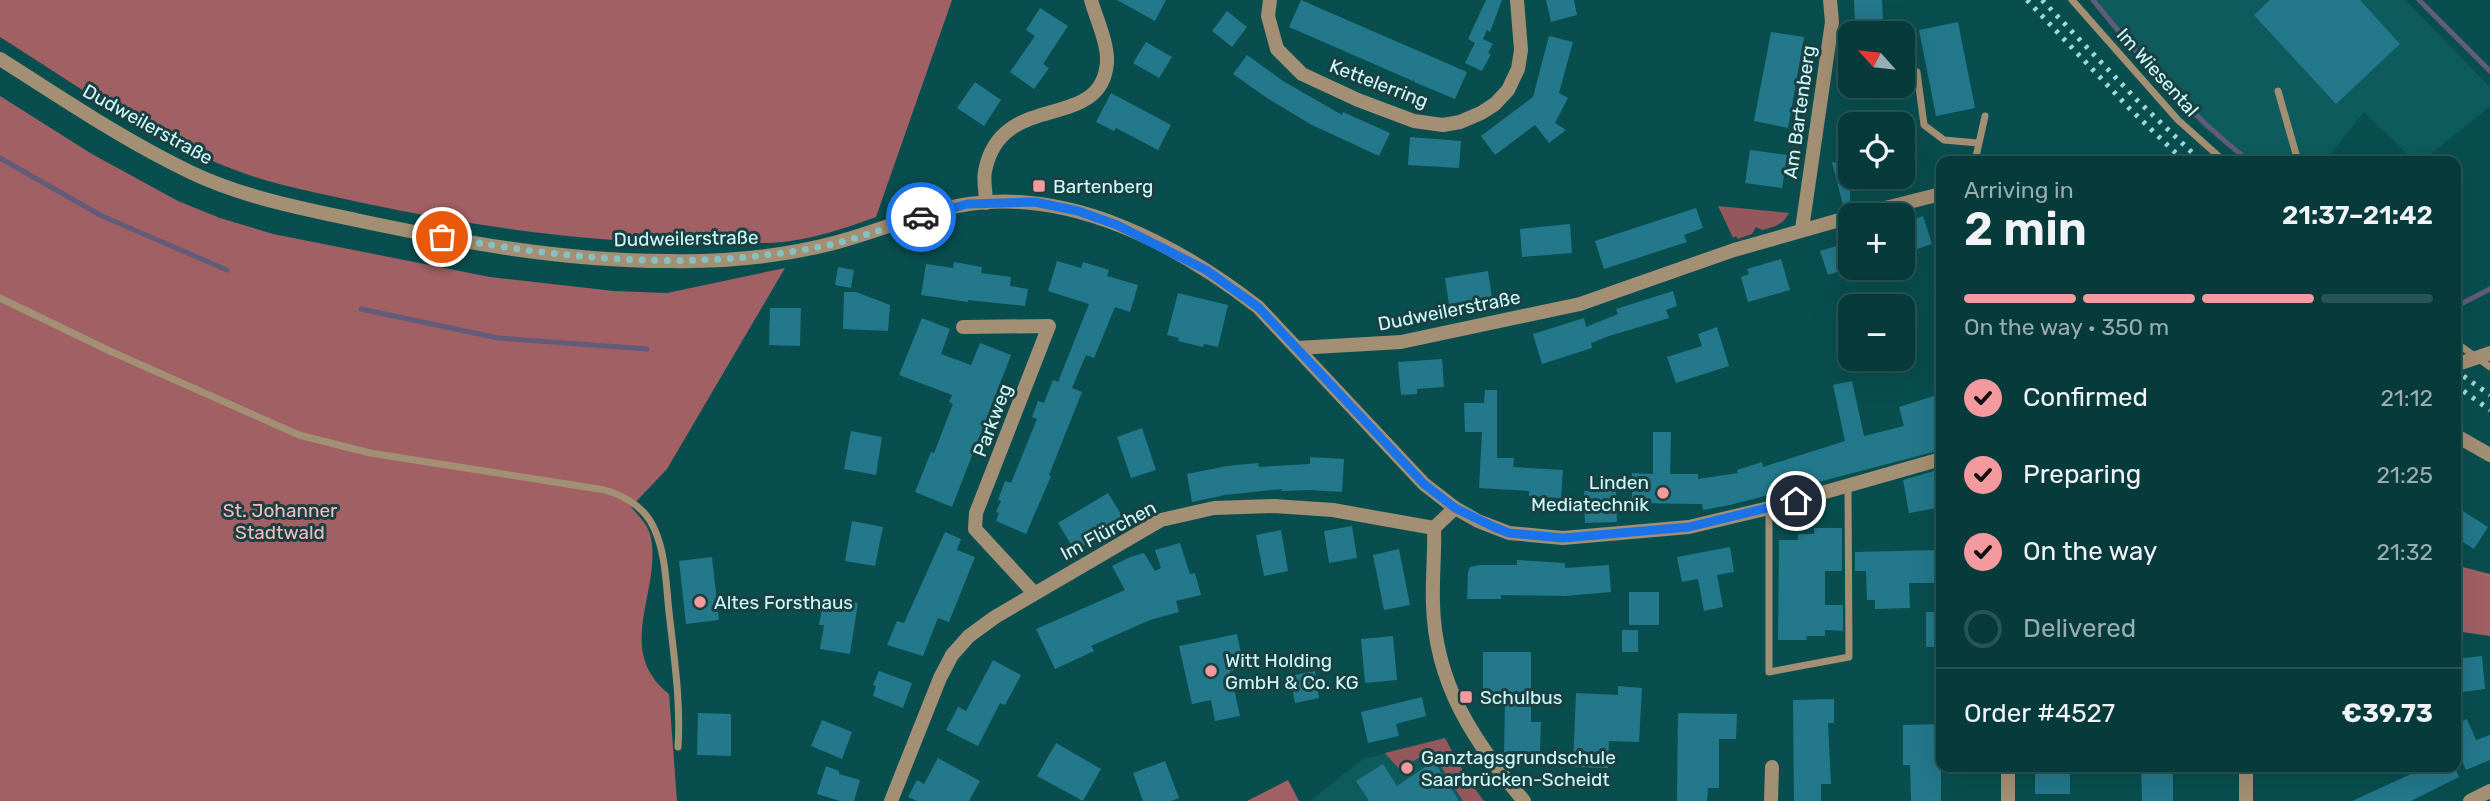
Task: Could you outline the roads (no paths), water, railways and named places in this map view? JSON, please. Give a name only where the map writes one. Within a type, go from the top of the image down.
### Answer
[{"type":"street","points":[[986,202],[985,173],[989,158],[1002,134],[1020,121],[1077,105],[1090,97],[1100,84],[1107,62],[1091,0]]},
{"type":"street","name":"Kettelerring","points":[[1270,0],[1268,16],[1277,49],[1303,74],[1392,113],[1414,121],[1443,125],[1460,122],[1481,113],[1495,104],[1508,90],[1518,69],[1521,50],[1517,0]]},
{"type":"street","name":"Am Bartenberg","points":[[1802,229],[1832,22],[1830,0]]},
{"type":"street","name":"Dudweilerstraße","points":[[0,58],[131,140],[230,189],[295,207],[495,246],[616,260],[726,260],[832,244],[951,208],[986,202],[1035,202],[1078,211],[1117,225],[1206,270],[1258,307],[1297,348],[1401,342],[1580,304],[1802,229],[1838,220]]},
{"type":"street","points":[[1905,203],[1936,195]]},
{"type":"street","name":"Parkweg","points":[[962,327],[1049,326],[976,513],[975,529],[1034,593]]},
{"type":"street","points":[[1297,348],[1424,484],[1455,508],[1478,521],[1509,533],[1563,538],[1678,528],[1769,508],[1936,459]]},
{"type":"street","points":[[2461,363],[2490,353]]},
{"type":"street","points":[[2461,438],[2490,455]]},
{"type":"street","name":"Im Flürchen","points":[[891,801],[940,678],[952,655],[970,636],[1034,593],[1161,520],[1214,508],[1274,506],[1333,510],[1434,528]]},
{"type":"street","points":[[1455,508],[1434,528],[1433,604],[1438,648],[1450,691],[1471,732],[1524,801]]},
{"type":"street","points":[[1771,801],[1772,767]]},
{"type":"street","points":[[2008,772],[2008,801]]},
{"type":"street","points":[[2246,772],[2246,801]]},
{"type":"street","points":[[2470,801],[2490,791]]},
{"type":"lane","name":"Im Wiesental","points":[[2072,0],[2178,120],[2218,156]]},
{"type":"lane","points":[[1917,72],[1924,125],[1944,140],[1979,143]]},
{"type":"lane","points":[[2278,90],[2297,156]]},
{"type":"lane","points":[[1976,156],[1985,116]]},
{"type":"lane","points":[[0,298],[299,435],[370,453],[605,490],[627,499],[649,519],[662,550],[678,695],[678,747]]},
{"type":"lane","points":[[2461,346],[2490,367]]},
{"type":"lane","points":[[1769,508],[1769,672],[1849,656],[1848,485]]},
{"type":"waterway","points":[[2093,0],[2166,85],[2243,156]]},
{"type":"waterway","points":[[2419,0],[2490,71]]},
{"type":"waterway","points":[[0,158],[102,216],[227,270]]},
{"type":"waterway","points":[[2461,304],[2490,289]]},
{"type":"waterway","points":[[361,309],[498,338],[647,349]]},
{"type":"railway","points":[[2027,0],[2129,108],[2179,156]]},
{"type":"railway","points":[[2042,0],[2137,100],[2196,156]]},
{"type":"railway","points":[[2461,374],[2490,395]]},
{"type":"railway","points":[[2461,389],[2490,410]]},
{"type":"place","name":"Bartenberg","points":[[1039,186]]},
{"type":"place","name":"Linden Mediatechnik","points":[[1663,493]]},
{"type":"place","name":"Altes Forsthaus","points":[[700,602]]},
{"type":"place","name":"Witt Holding GmbH & Co. KG","points":[[1211,671]]},
{"type":"place","name":"Schulbus","points":[[1466,697]]},
{"type":"place","name":"Ganztagsgrundschule Saarbrücken-Scheidt","points":[[1407,768]]},
{"type":"park label","name":"St. Johanner Stadtwald","points":[[280,521]]}]
